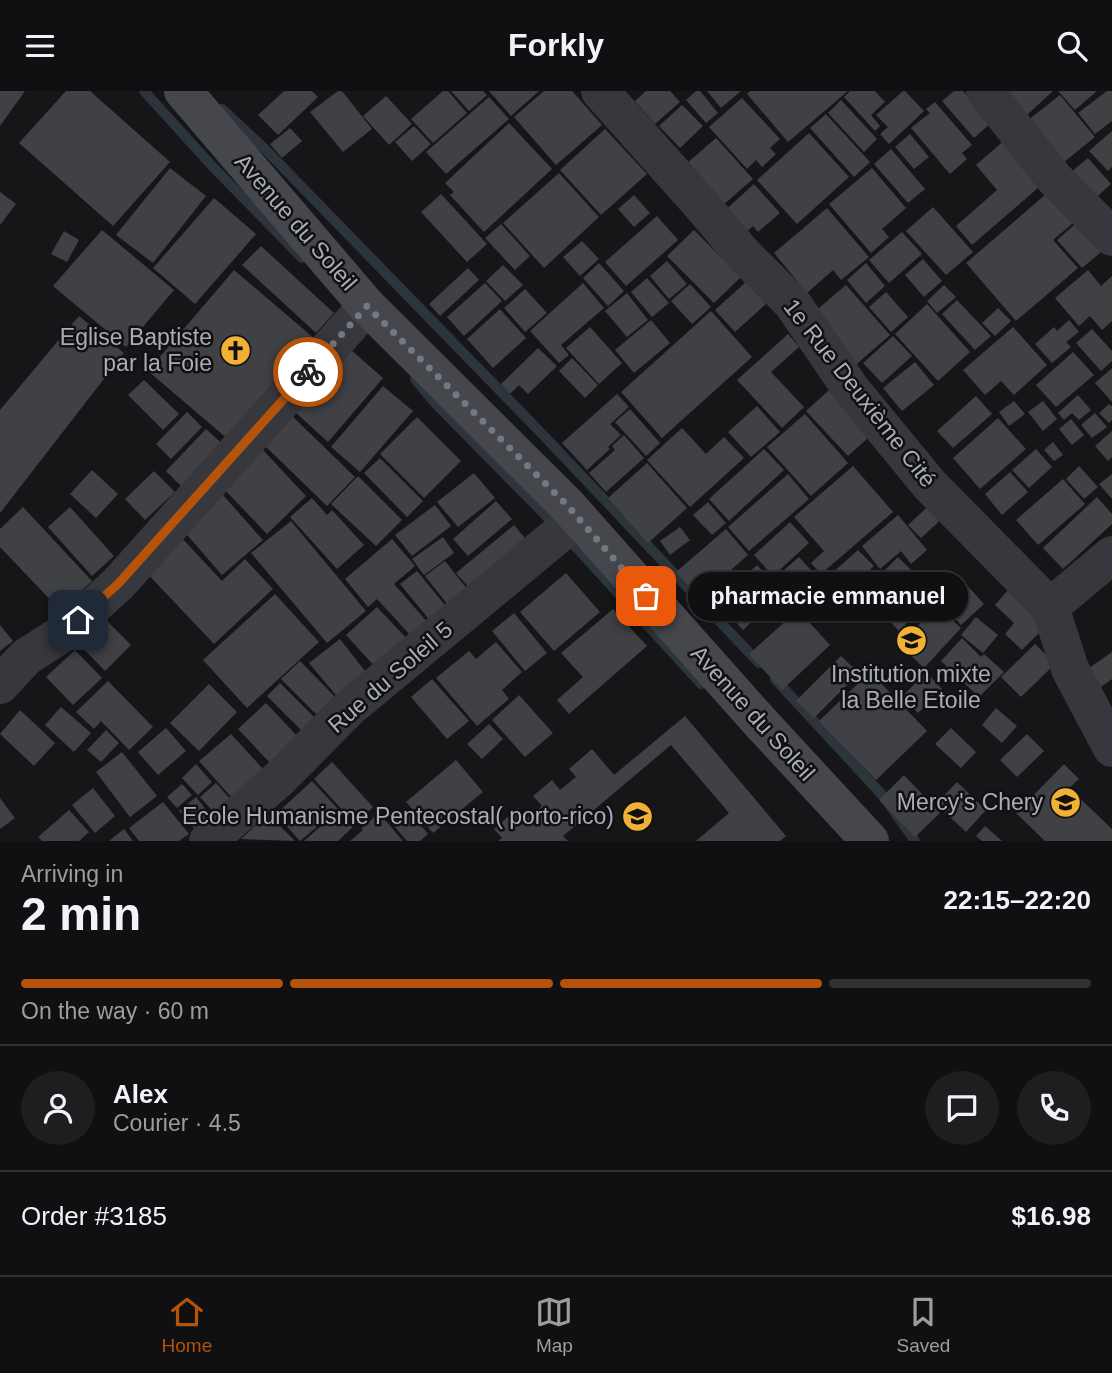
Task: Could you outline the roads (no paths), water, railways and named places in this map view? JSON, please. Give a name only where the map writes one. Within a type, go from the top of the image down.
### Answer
[{"type":"main road","name":"Avenue du Soleil","points":[[183,91],[367,306],[468,404],[578,519],[870,841]]},
{"type":"street","name":"1e Rue Deuxième Cité","points":[[600,91],[743,254],[792,303],[851,389],[929,484],[1050,607],[1070,669],[1112,748]]},
{"type":"street","points":[[985,91],[1054,178],[1112,237]]},
{"type":"street","points":[[0,685],[26,657],[65,632],[118,584],[367,306]]},
{"type":"street","name":"Rue du Soleil 5","points":[[208,841],[280,778],[348,709],[578,519]]},
{"type":"street","points":[[1050,607],[1112,555]]},
{"type":"waterway","points":[[144,91],[213,167],[302,258]]},
{"type":"waterway","points":[[222,109],[266,150],[545,437],[759,663]]},
{"type":"waterway","points":[[415,379],[434,402],[554,524]]},
{"type":"waterway","points":[[574,545],[701,684]]},
{"type":"waterway","points":[[775,679],[884,797],[915,841]]},
{"type":"place","name":"Eglise Baptiste par la Foie","points":[[235,350]]},
{"type":"place","name":"pharmacie emmanuel","points":[[646,596]]},
{"type":"place","name":"Institution mixte la Belle Etoile","points":[[911,640]]},
{"type":"place","name":"Mercy's Chery","points":[[1066,802]]},
{"type":"place","name":"Ecole Humanisme Pentecostal( porto-rico)","points":[[637,816]]}]
